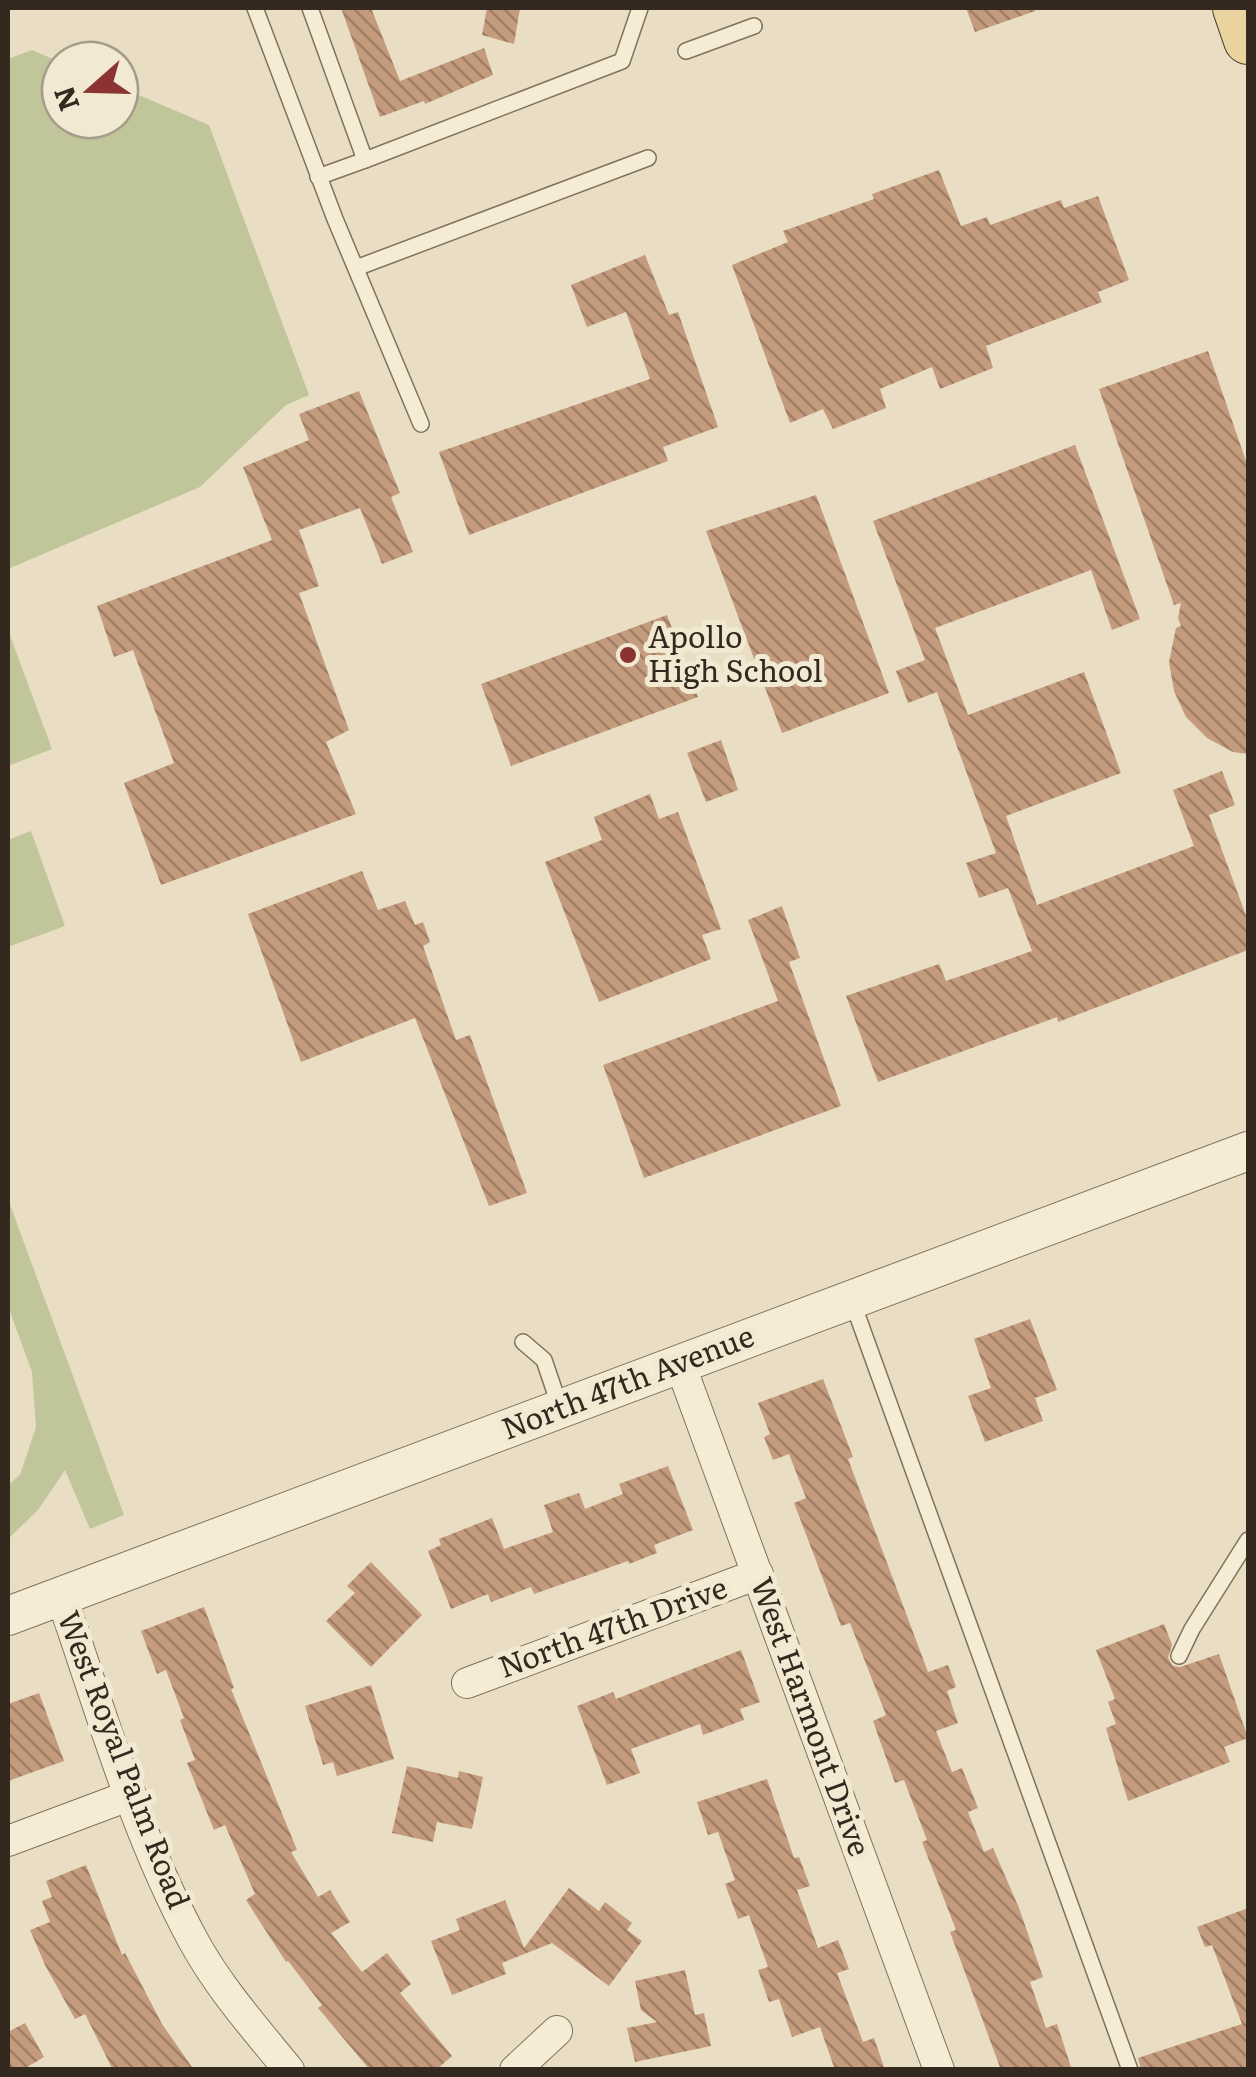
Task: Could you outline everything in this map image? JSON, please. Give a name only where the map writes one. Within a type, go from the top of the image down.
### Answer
[{"type":"main road","points":[[1237,8],[1248,40]]},
{"type":"street","name":"North 47th Avenue","points":[[8,1616],[1248,1151]]},
{"type":"street","name":"West Harmont Drive","points":[[680,1364],[939,2070]]},
{"type":"street","name":"North 47th Drive","points":[[467,1683],[758,1574]]},
{"type":"street","name":"West Royal Palm Road","points":[[61,1596],[130,1795],[193,1940],[228,1995],[289,2070]]},
{"type":"street","points":[[8,1840],[130,1795]]},
{"type":"street","points":[[516,2070],[557,2031]]},
{"type":"lane","points":[[255,8],[318,176],[421,424]]},
{"type":"lane","points":[[310,8],[365,160]]},
{"type":"lane","points":[[318,176],[622,60],[640,8]]},
{"type":"lane","points":[[686,51],[754,26]]},
{"type":"lane","points":[[356,268],[648,158]]},
{"type":"lane","points":[[850,1298],[1130,2070]]},
{"type":"lane","points":[[523,1342],[544,1360],[561,1410]]},
{"type":"lane","points":[[1180,1656],[1248,1540]]},
{"type":"green space","points":[[32,50],[40,53],[40,140],[140,140],[140,96],[209,125],[309,395],[286,405],[200,487],[8,569],[8,59]]},
{"type":"green space","points":[[8,630],[52,749],[8,766]]},
{"type":"green space","points":[[31,831],[65,926],[8,947],[8,840]]},
{"type":"green space","points":[[8,1199],[124,1515],[90,1529],[65,1470],[38,1510],[8,1539],[8,1485],[20,1475],[36,1427],[32,1372],[8,1306]]},
{"type":"building","points":[[341,8],[371,8],[400,81],[484,48],[493,75],[425,104],[424,101],[380,117]]},
{"type":"building","points":[[487,8],[520,8],[514,44],[482,35]]},
{"type":"building","points":[[966,8],[1035,8],[1035,11],[975,32]]},
{"type":"building","points":[[939,170],[961,226],[987,217],[990,225],[1061,200],[1064,208],[1098,196],[1129,280],[1098,292],[1102,302],[986,346],[993,368],[940,389],[932,367],[880,389],[886,408],[833,429],[823,409],[790,423],[732,265],[788,242],[783,231],[874,199],[872,194]]},
{"type":"building","points":[[645,255],[669,315],[678,312],[718,427],[663,447],[668,461],[469,535],[439,452],[650,379],[626,312],[587,327],[571,285]]},
{"type":"building","points":[[1208,351],[1248,467],[1248,754],[1233,752],[1207,738],[1186,717],[1174,691],[1169,662],[1176,628],[1181,626],[1181,603],[1174,605],[1099,389]]},
{"type":"building","points":[[359,391],[400,493],[391,497],[413,552],[382,564],[360,508],[299,530],[319,586],[299,593],[349,730],[326,742],[356,814],[161,885],[124,783],[174,763],[133,650],[114,657],[97,606],[272,540],[243,467],[309,440],[299,414]]},
{"type":"building","points":[[1075,445],[1140,619],[1112,630],[1091,570],[935,628],[968,715],[1084,672],[1121,773],[1006,816],[1037,905],[1194,846],[1173,790],[1222,771],[1235,805],[1209,815],[1248,921],[1248,950],[1058,1022],[1057,1017],[878,1082],[846,996],[939,964],[946,981],[1032,951],[1008,888],[979,898],[966,863],[996,853],[937,692],[908,703],[896,671],[925,660],[873,521]]},
{"type":"building","points":[[816,495],[889,693],[782,733],[706,531]]},
{"type":"building","points":[[667,615],[698,697],[511,766],[481,684]]},
{"type":"building","points":[[721,740],[738,790],[706,802],[687,753]]},
{"type":"building","points":[[650,794],[659,819],[678,812],[721,929],[702,935],[711,959],[599,1002],[545,862],[602,840],[594,817]]},
{"type":"building","points":[[362,871],[378,910],[405,901],[415,925],[423,922],[430,942],[423,946],[456,1040],[470,1035],[527,1193],[489,1206],[415,1018],[301,1062],[248,914]]},
{"type":"building","points":[[782,906],[800,958],[789,962],[841,1106],[644,1178],[603,1065],[778,1001],[748,920]]},
{"type":"building","points":[[1030,1319],[1057,1390],[1035,1398],[1043,1421],[985,1442],[968,1396],[991,1388],[974,1339]]},
{"type":"building","points":[[823,1379],[853,1457],[848,1459],[928,1672],[948,1665],[956,1687],[947,1691],[958,1723],[936,1731],[952,1772],[962,1768],[978,1808],[968,1812],[984,1852],[993,1848],[1019,1908],[1043,1977],[1030,1982],[1046,2028],[1057,2024],[1072,2070],[1001,2070],[950,1932],[956,1930],[922,1842],[927,1840],[904,1780],[895,1783],[873,1721],[886,1715],[850,1623],[841,1626],[794,1503],[806,1498],[789,1454],[773,1460],[764,1437],[770,1434],[758,1403]]},
{"type":"building","points":[[668,1466],[693,1530],[654,1545],[657,1553],[629,1564],[628,1561],[534,1594],[531,1587],[491,1602],[488,1594],[451,1609],[428,1551],[441,1545],[439,1539],[492,1518],[504,1549],[553,1532],[544,1505],[579,1493],[585,1509],[623,1494],[619,1484]]},
{"type":"building","points":[[371,1562],[422,1615],[371,1667],[326,1621],[355,1593],[347,1586]]},
{"type":"building","points":[[204,1607],[234,1688],[231,1689],[297,1850],[291,1852],[318,1897],[330,1890],[350,1922],[331,1933],[362,1972],[387,1953],[411,1984],[400,1993],[452,2056],[436,2070],[370,2070],[318,2008],[322,2005],[286,1962],[246,1900],[255,1894],[225,1825],[214,1830],[187,1763],[195,1760],[180,1720],[184,1718],[166,1670],[157,1674],[141,1631]]},
{"type":"building","points":[[1164,1624],[1172,1645],[1168,1658],[1173,1666],[1219,1654],[1248,1738],[1224,1747],[1230,1762],[1128,1801],[1106,1728],[1116,1724],[1108,1702],[1115,1699],[1096,1650]]},
{"type":"building","points":[[741,1650],[760,1702],[740,1709],[744,1720],[703,1735],[700,1724],[631,1749],[640,1773],[607,1785],[577,1706],[613,1692],[616,1699]]},
{"type":"building","points":[[371,1685],[394,1759],[337,1776],[333,1762],[323,1765],[305,1706]]},
{"type":"building","points":[[39,1693],[64,1761],[8,1781],[8,1704]]},
{"type":"building","points":[[407,1766],[458,1778],[459,1771],[483,1777],[472,1829],[437,1822],[433,1842],[392,1833]]},
{"type":"building","points":[[767,1779],[794,1858],[799,1857],[810,1886],[797,1890],[818,1948],[838,1940],[849,1969],[837,1973],[863,2042],[874,2038],[885,2070],[835,2070],[820,2027],[792,2037],[779,1999],[769,2002],[758,1970],[768,1967],[749,1915],[738,1919],[725,1884],[735,1880],[718,1832],[708,1835],[697,1802]]},
{"type":"building","points":[[86,1865],[122,1955],[125,1953],[162,2024],[194,2070],[113,2070],[85,2014],[75,2019],[45,1965],[30,1930],[50,1922],[42,1901],[52,1897],[46,1881]]},
{"type":"building","points":[[569,1888],[599,1911],[605,1902],[632,1923],[627,1930],[642,1941],[609,1986],[552,1943],[502,1963],[506,1974],[452,1995],[431,1941],[460,1930],[456,1919],[505,1900],[524,1948]]},
{"type":"building","points":[[1248,1908],[1248,2070],[1141,2070],[1138,2058],[1242,2024],[1212,1945],[1205,1947],[1197,1927]]},
{"type":"building","points":[[685,1970],[695,2015],[704,2013],[711,2046],[635,2062],[627,2028],[657,2022],[641,2010],[635,1981]]},
{"type":"building","points":[[25,2023],[44,2057],[22,2070],[8,2070],[8,2032]]},
{"type":"place","name":"Apollo High School","points":[[628,655]]}]
